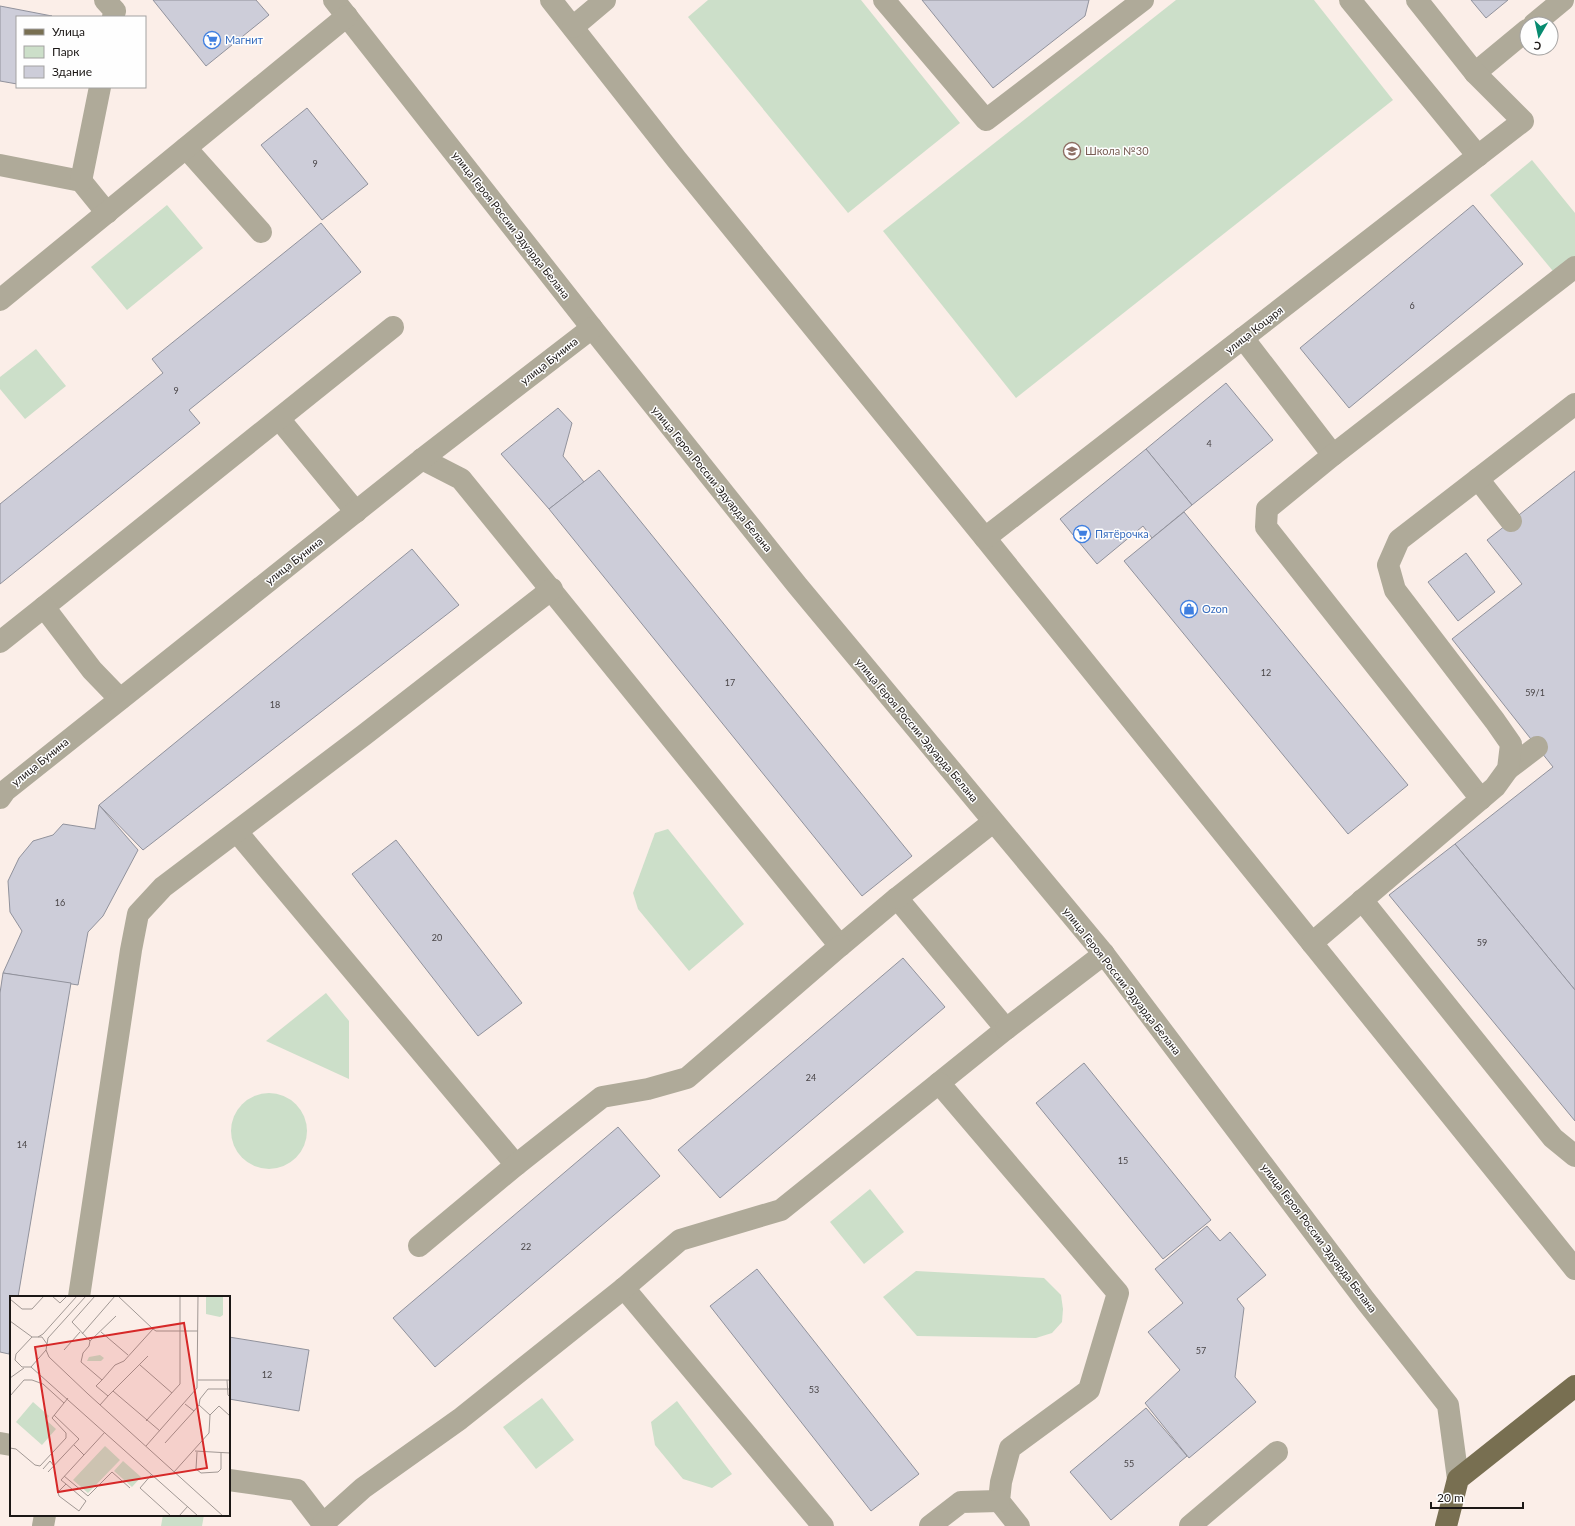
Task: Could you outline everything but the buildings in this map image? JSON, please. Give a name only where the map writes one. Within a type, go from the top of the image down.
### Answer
[{"type":"main road","points":[[1446,1526],[1458,1479],[1575,1386]]},
{"type":"street","points":[[105,0],[115,11],[114,16]]},
{"type":"street","points":[[551,0],[677,160],[985,538],[1575,1270]]},
{"type":"street","points":[[572,27],[605,0]]},
{"type":"street","points":[[884,0],[986,120],[1143,0]]},
{"type":"street","points":[[1350,0],[1478,156]]},
{"type":"street","points":[[1417,0],[1475,73],[1519,37]]},
{"type":"street","points":[[1544,16],[1563,0]]},
{"type":"street","points":[[0,300],[186,148],[340,8]]},
{"type":"street","name":"улица Героя России Эдуарда Белана","points":[[340,8],[796,585],[1104,954],[1365,1300],[1448,1405],[1458,1479]]},
{"type":"street","name":"улица Коцаря","points":[[985,538],[1523,121],[1475,73]]},
{"type":"street","points":[[81,181],[100,88]]},
{"type":"street","points":[[186,148],[260,232]]},
{"type":"street","points":[[0,165],[81,181],[107,213]]},
{"type":"street","points":[[1481,799],[1266,527],[1267,509],[1332,455],[1572,276]]},
{"type":"street","points":[[0,642],[280,420],[393,327]]},
{"type":"street","name":"улица Бунина","points":[[0,798],[5,791],[422,459],[592,328]]},
{"type":"street","points":[[1243,338],[1332,455]]},
{"type":"street","points":[[1508,770],[1511,744],[1395,590],[1388,565],[1399,540],[1575,404]]},
{"type":"street","points":[[280,420],[356,512]]},
{"type":"street","points":[[422,459],[461,479],[552,589],[840,946]]},
{"type":"street","points":[[1478,479],[1511,521]]},
{"type":"street","points":[[79,1296],[131,950],[138,914],[163,888],[552,589]]},
{"type":"street","points":[[44,607],[92,670],[120,699]]},
{"type":"street","points":[[1312,943],[1495,787],[1508,770],[1537,747]]},
{"type":"street","points":[[419,1246],[516,1165],[602,1097],[648,1089],[687,1078],[896,898],[994,822]]},
{"type":"street","points":[[236,832],[516,1165]]},
{"type":"street","points":[[896,898],[1006,1029]]},
{"type":"street","points":[[1362,900],[1553,1138],[1575,1156]]},
{"type":"street","points":[[230,1480],[297,1490],[324,1525],[363,1488],[460,1419],[624,1288],[680,1240],[781,1210],[1006,1029],[1104,954]]},
{"type":"street","points":[[939,1083],[1118,1293],[1089,1390],[1010,1448],[1001,1482],[1000,1501],[1019,1526]]},
{"type":"street","points":[[624,1288],[823,1526]]},
{"type":"street","points":[[0,1443],[10,1445]]},
{"type":"street","points":[[1190,1526],[1276,1452]]},
{"type":"street","points":[[930,1526],[961,1502],[1000,1501]]},
{"type":"street","points":[[43,1526],[45,1516]]},
{"type":"green space","points":[[708,0],[861,0],[960,123],[848,213],[688,17]]},
{"type":"green space","points":[[1176,0],[1314,0],[1393,100],[1016,398],[883,231]]},
{"type":"green space","points":[[1532,160],[1575,213],[1575,261],[1557,276],[1490,195]]},
{"type":"green space","points":[[167,205],[203,248],[127,310],[91,267]]},
{"type":"green space","points":[[36,349],[66,386],[25,419],[0,389],[0,377]]},
{"type":"green space","points":[[668,829],[744,924],[689,971],[638,909],[633,893],[655,833]]},
{"type":"green space","points":[[326,993],[349,1021],[349,1079],[266,1041]]},
{"type":"green space","points":[[269,1093],[283,1096],[296,1104],[304,1117],[307,1131],[304,1145],[296,1158],[283,1166],[269,1169],[255,1166],[242,1158],[234,1145],[231,1131],[234,1117],[242,1104],[255,1096]]},
{"type":"green space","points":[[870,1189],[904,1232],[864,1264],[830,1222]]},
{"type":"green space","points":[[916,1271],[1044,1278],[1061,1295],[1063,1309],[1062,1322],[1052,1333],[1036,1338],[917,1336],[883,1297]]},
{"type":"green space","points":[[542,1398],[574,1440],[536,1469],[503,1427]]},
{"type":"green space","points":[[677,1401],[732,1474],[712,1488],[683,1479],[655,1445],[651,1422]]},
{"type":"green space","points":[[163,1516],[204,1516],[202,1526],[161,1526]]},
{"type":"place","name":"Магнит","points":[[212,40]]},
{"type":"place","name":"Школа №30","points":[[1072,151]]},
{"type":"place","name":"Пятёрочка","points":[[1082,534]]},
{"type":"place","name":"Ozon","points":[[1189,609]]}]
